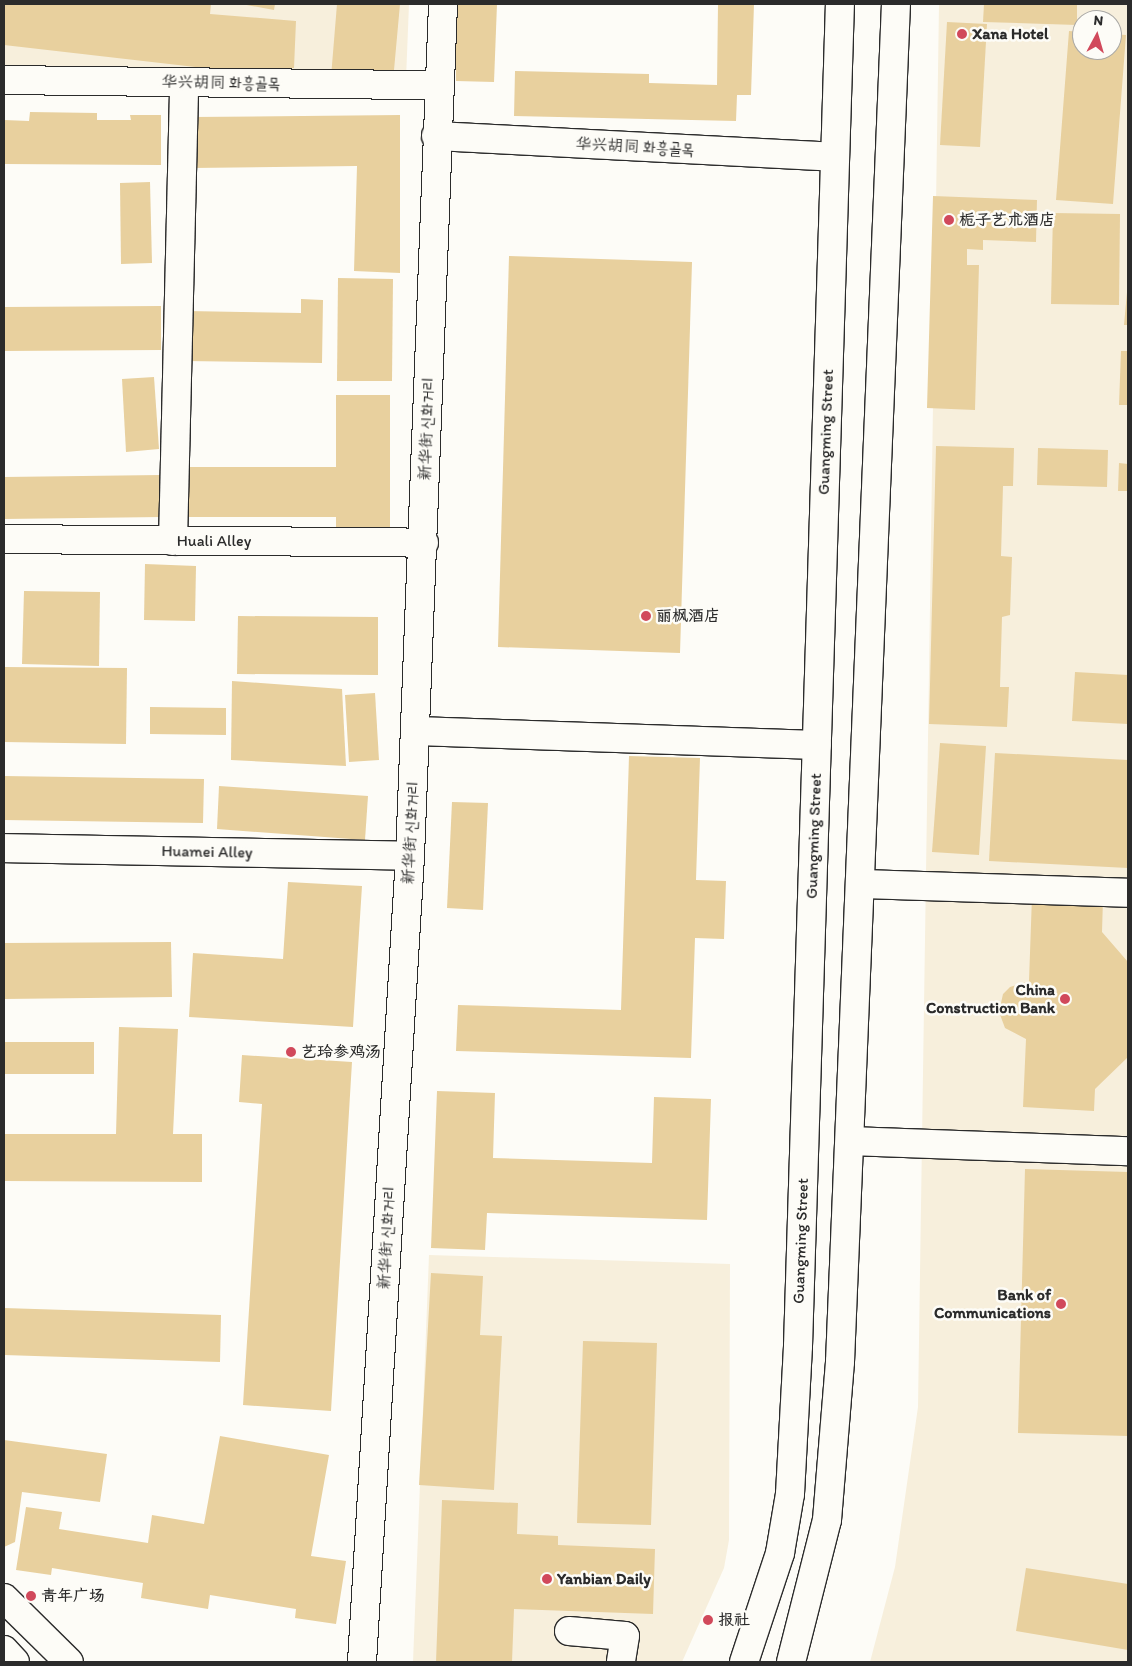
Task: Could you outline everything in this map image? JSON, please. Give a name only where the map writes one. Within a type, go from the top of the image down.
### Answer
[{"type":"street","name":"新华街 신화거리","points":[[362,1662],[410,856],[424,542],[436,136],[443,4]]},
{"type":"street","name":"Guangming Street","points":[[744,1662],[780,1553],[790,1494],[817,745],[833,156],[840,4]]},
{"type":"street","points":[[791,1662],[827,1520],[840,1362],[862,884],[896,4]]},
{"type":"street","name":"华兴胡同 화흥골목","points":[[4,80],[439,85]]},
{"type":"street","points":[[172,541],[184,83]]},
{"type":"street","name":"华兴胡同 화흥골목","points":[[436,136],[833,156]]},
{"type":"street","name":"Huali Alley","points":[[4,539],[424,542]]},
{"type":"street","points":[[416,731],[817,745]]},
{"type":"street","name":"Huamei Alley","points":[[4,848],[410,856]]},
{"type":"street","points":[[862,884],[1128,893]]},
{"type":"street","points":[[850,1141],[1128,1151]]},
{"type":"street","points":[[4,1598],[69,1662]]},
{"type":"street","points":[[569,1631],[625,1636],[621,1662]]},
{"type":"street","points":[[4,1650],[15,1662]]},
{"type":"shaded area","points":[[4,4],[409,4],[406,79],[4,72]]},
{"type":"shaded area","points":[[939,4],[1128,4],[1128,1662],[870,1662],[895,1567],[918,1407]]},
{"type":"shaded area","points":[[429,1255],[730,1264],[729,1540],[724,1568],[682,1662],[413,1662]]},
{"type":"building","points":[[4,4],[211,4],[210,14],[296,21],[294,68],[204,68],[4,45]]},
{"type":"building","points":[[241,4],[275,4],[274,10]]},
{"type":"building","points":[[337,4],[400,4],[393,81],[331,77]]},
{"type":"building","points":[[455,4],[497,4],[494,82],[456,81]]},
{"type":"building","points":[[718,4],[754,4],[751,95],[737,95],[736,121],[514,116],[515,71],[649,74],[649,83],[717,85]]},
{"type":"building","points":[[984,4],[1077,4],[1077,10],[1072,10],[1072,25],[983,22]]},
{"type":"building","points":[[947,22],[987,24],[980,147],[940,145]]},
{"type":"building","points":[[1069,31],[1072,31],[1072,60],[1122,60],[1122,35],[1126,35],[1113,204],[1056,200]]},
{"type":"building","points":[[30,112],[97,113],[97,120],[131,120],[130,115],[161,115],[161,165],[4,164],[4,120],[29,121]]},
{"type":"building","points":[[400,115],[400,273],[354,271],[357,166],[192,168],[192,117]]},
{"type":"building","points":[[150,182],[152,263],[121,264],[120,183]]},
{"type":"building","points":[[933,196],[1037,200],[1036,242],[983,240],[983,250],[967,249],[967,265],[979,265],[975,410],[927,408]]},
{"type":"building","points":[[1053,213],[1120,214],[1119,305],[1051,304]]},
{"type":"building","points":[[509,256],[692,262],[680,653],[498,647]]},
{"type":"building","points":[[338,278],[393,279],[392,381],[337,381]]},
{"type":"building","points":[[1127,292],[1128,325],[1124,325]]},
{"type":"building","points":[[301,299],[323,300],[322,363],[186,361],[187,311],[301,313]]},
{"type":"building","points":[[161,306],[161,350],[4,351],[4,307]]},
{"type":"building","points":[[1121,351],[1128,351],[1128,405],[1119,405]]},
{"type":"building","points":[[154,377],[159,449],[126,452],[122,379]]},
{"type":"building","points":[[336,395],[390,395],[390,531],[336,531],[336,517],[184,517],[184,467],[336,467]]},
{"type":"building","points":[[936,446],[1014,448],[1013,486],[1003,486],[1001,556],[1012,557],[1010,615],[1002,617],[1000,687],[1009,687],[1007,727],[929,724]]},
{"type":"building","points":[[1038,448],[1108,450],[1107,487],[1037,485]]},
{"type":"building","points":[[1119,463],[1128,464],[1128,491],[1118,491]]},
{"type":"building","points":[[160,475],[161,517],[4,519],[4,477]]},
{"type":"building","points":[[145,564],[196,566],[195,621],[144,620]]},
{"type":"building","points":[[24,591],[100,592],[99,666],[22,664]]},
{"type":"building","points":[[238,616],[378,617],[378,675],[237,674]]},
{"type":"building","points":[[4,667],[127,668],[126,744],[4,742]]},
{"type":"building","points":[[1075,672],[1128,675],[1128,724],[1072,721]]},
{"type":"building","points":[[232,681],[342,689],[346,766],[231,760]]},
{"type":"building","points":[[375,693],[379,760],[349,762],[345,695]]},
{"type":"building","points":[[150,707],[226,708],[226,735],[150,734]]},
{"type":"building","points":[[940,743],[986,746],[979,855],[932,852]]},
{"type":"building","points":[[995,753],[1128,760],[1128,868],[989,861]]},
{"type":"building","points":[[629,756],[700,758],[696,880],[726,881],[724,939],[695,938],[691,1058],[456,1051],[458,1005],[621,1010]]},
{"type":"building","points":[[4,776],[204,779],[203,823],[4,820]]},
{"type":"building","points":[[219,786],[368,796],[365,840],[217,829]]},
{"type":"building","points":[[452,802],[488,803],[483,910],[447,908]]},
{"type":"building","points":[[288,882],[362,886],[353,1027],[189,1017],[193,953],[283,959]]},
{"type":"building","name":"China Construction Bank","points":[[1032,896],[1103,899],[1102,932],[1128,962],[1128,1057],[1095,1089],[1094,1111],[1023,1107],[1026,1039],[1005,1028],[999,1012],[1003,994],[1010,987],[1029,981]]},
{"type":"building","points":[[171,942],[172,997],[4,999],[4,943]]},
{"type":"building","points":[[119,1027],[178,1029],[173,1134],[202,1134],[202,1182],[4,1181],[4,1134],[116,1134]]},
{"type":"building","points":[[4,1042],[94,1042],[94,1074],[4,1074]]},
{"type":"building","points":[[242,1055],[352,1062],[331,1411],[243,1405],[262,1104],[239,1102]]},
{"type":"building","points":[[437,1091],[495,1093],[493,1158],[652,1163],[654,1097],[711,1099],[707,1220],[487,1213],[485,1250],[431,1248]]},
{"type":"building","points":[[1025,1169],[1128,1172],[1128,1436],[1018,1433]]},
{"type":"building","points":[[431,1273],[483,1276],[480,1335],[502,1336],[494,1490],[419,1485]]},
{"type":"building","points":[[4,1308],[221,1315],[220,1362],[4,1355]]},
{"type":"building","points":[[583,1341],[657,1343],[651,1525],[577,1523]]},
{"type":"building","points":[[220,1436],[329,1455],[311,1556],[346,1561],[336,1624],[295,1618],[296,1609],[210,1595],[208,1609],[141,1598],[143,1583],[52,1568],[51,1575],[16,1570],[26,1507],[62,1512],[59,1529],[148,1543],[152,1515],[204,1524]]},
{"type":"building","points":[[4,1440],[107,1454],[100,1502],[22,1492],[15,1542],[4,1547]]},
{"type":"building","name":"Yanbian Daily","points":[[442,1500],[518,1503],[517,1534],[558,1536],[558,1545],[655,1549],[653,1614],[514,1609],[512,1662],[436,1662]]},
{"type":"building","points":[[1026,1568],[1128,1584],[1128,1650],[1016,1631]]},
{"type":"place","name":"Xana Hotel","points":[[962,34]]},
{"type":"place","name":"栀子艺术酒店","points":[[949,220]]},
{"type":"place","name":"丽枫酒店","points":[[646,616]]},
{"type":"place","name":"China Construction Bank","points":[[1065,999]]},
{"type":"place","name":"艺玲参鸡汤","points":[[291,1052]]},
{"type":"place","name":"Bank of Communications","points":[[1061,1304]]},
{"type":"place","name":"Yanbian Daily","points":[[547,1579]]},
{"type":"place","name":"青年广场","points":[[31,1596]]},
{"type":"place","name":"报社","points":[[708,1620]]}]
